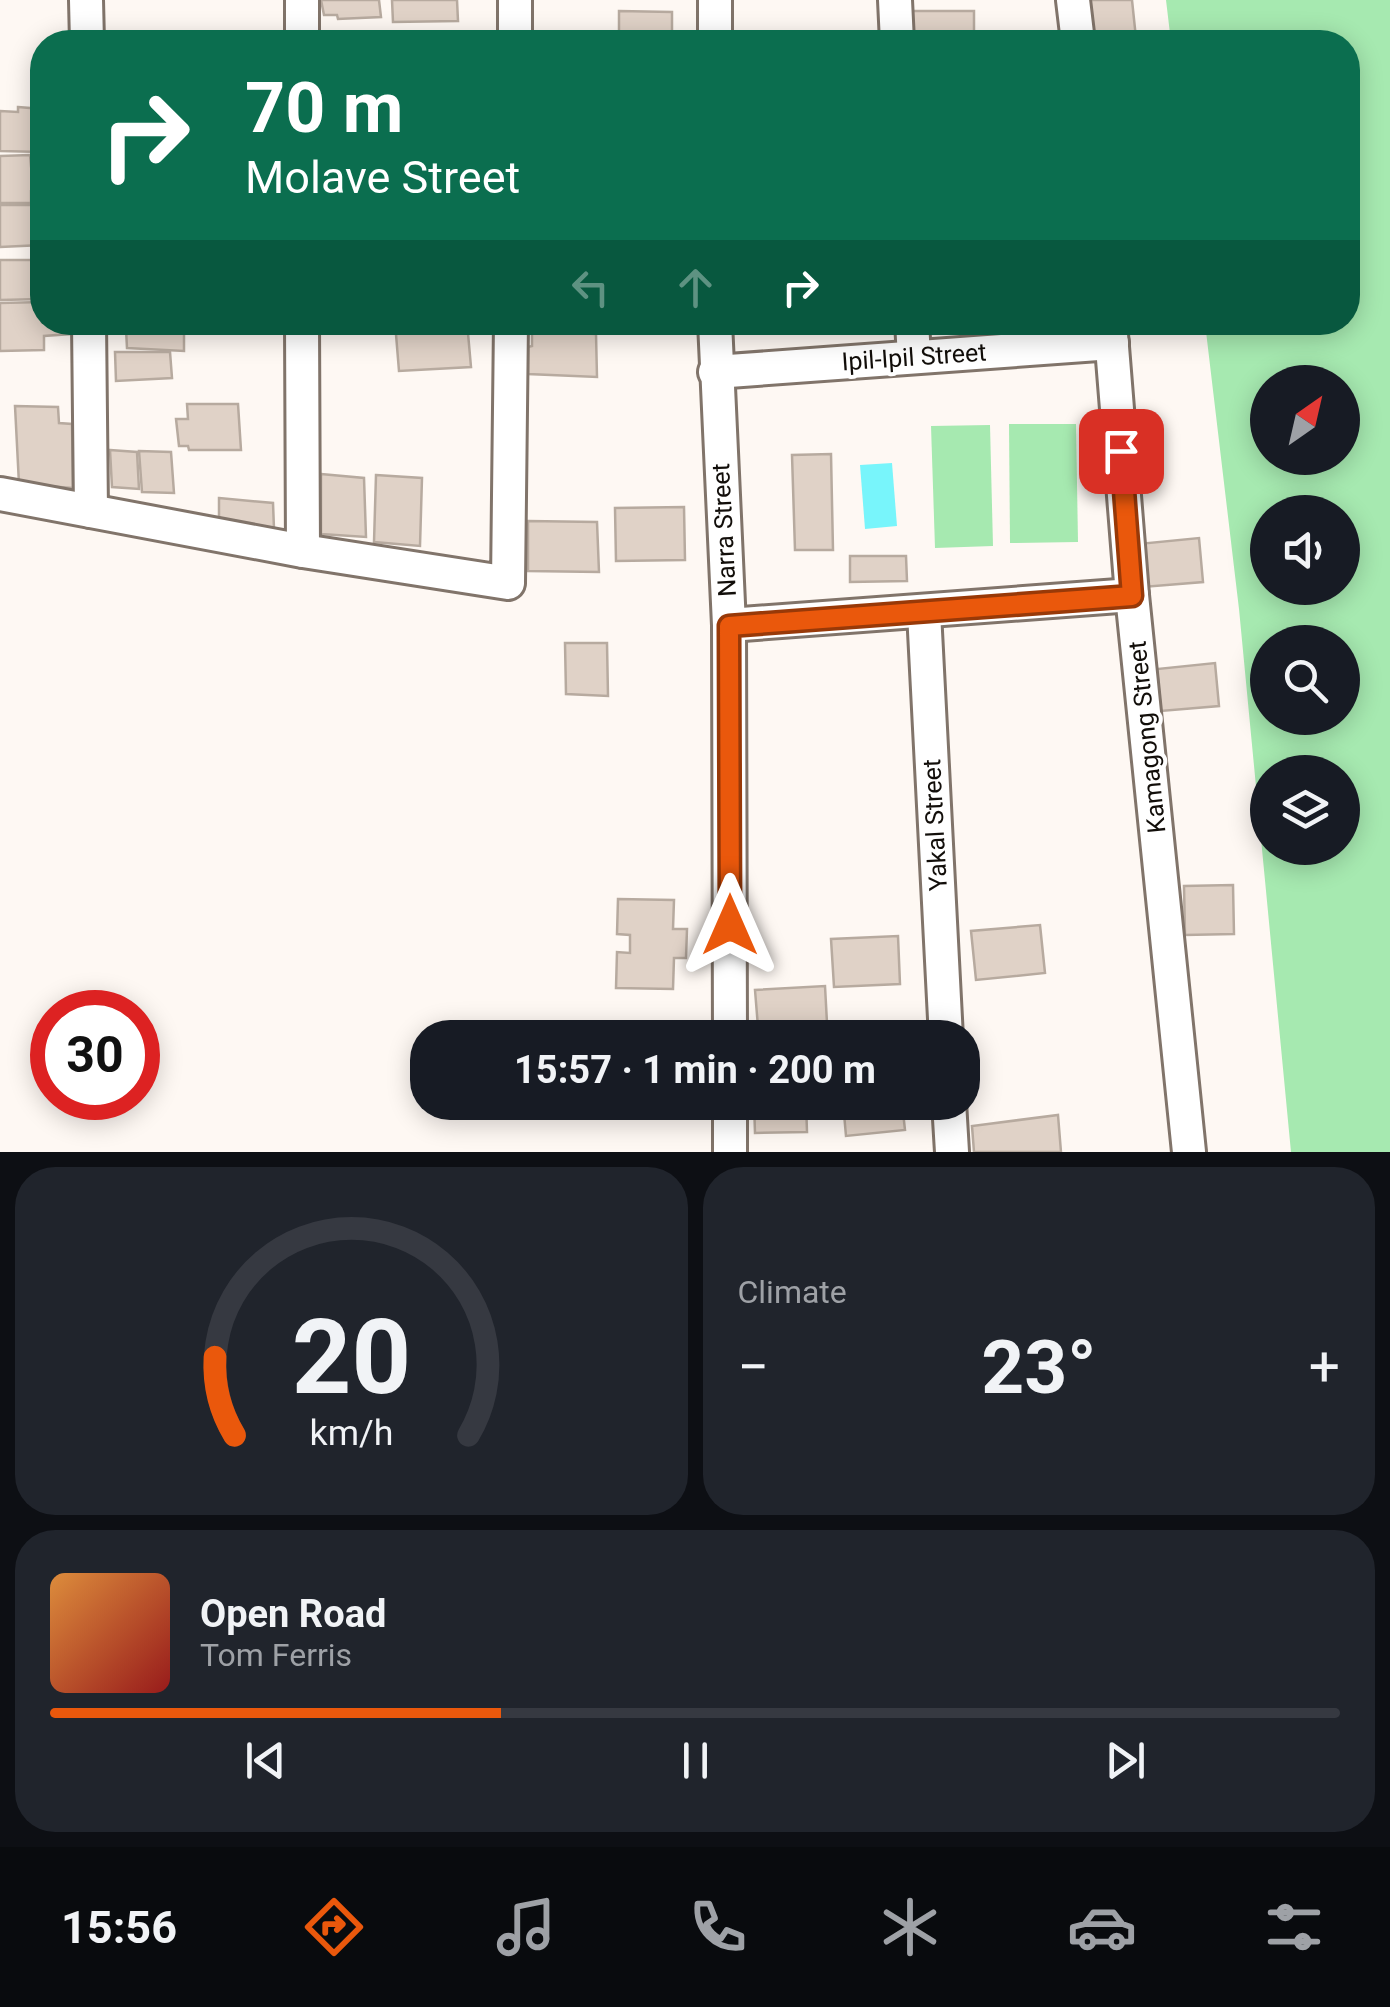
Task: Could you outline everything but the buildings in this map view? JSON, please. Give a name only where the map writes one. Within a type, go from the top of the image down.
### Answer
[{"type":"street","points":[[86,0],[87,30]]},
{"type":"street","points":[[302,0],[302,30]]},
{"type":"street","points":[[515,0],[515,30]]},
{"type":"street","points":[[715,0],[715,30]]},
{"type":"street","points":[[895,0],[896,30]]},
{"type":"street","points":[[1073,0],[1077,30]]},
{"type":"street","points":[[89,335],[90,511]]},
{"type":"street","points":[[302,335],[302,551]]},
{"type":"street","points":[[0,494],[302,551],[508,583],[512,335]]},
{"type":"street","name":"Narra Street","points":[[715,335],[729,626],[730,1020]]},
{"type":"street","points":[[913,335],[914,357]]},
{"type":"street","name":"Ipil-Ipil Street","points":[[715,372],[914,357],[1095,335]]},
{"type":"street","name":"Kamagong Street","points":[[1111,335],[1132,596],[1189,1152]]},
{"type":"street","points":[[729,626],[1132,596]]},
{"type":"street","name":"Yakal Street","points":[[924,612],[945,1020]]},
{"type":"street","points":[[730,1120],[730,1152]]},
{"type":"street","points":[[951,1120],[952,1152]]},
{"type":"green space","points":[[1166,0],[1390,0],[1390,1152],[1291,1152],[1264,865],[1360,865],[1360,755],[1253,755],[1251,735],[1360,735],[1360,625],[1250,625],[1250,724],[1206,335],[1360,335],[1360,30],[1170,30]]},
{"type":"green space","points":[[1009,424],[1076,424],[1078,542],[1010,543]]},
{"type":"green space","points":[[990,425],[993,546],[935,548],[931,426]]},
{"type":"water","points":[[892,463],[897,526],[865,529],[860,465]]},
{"type":"route","points":[[730,925],[729,626],[1132,596],[1121,451]]}]
